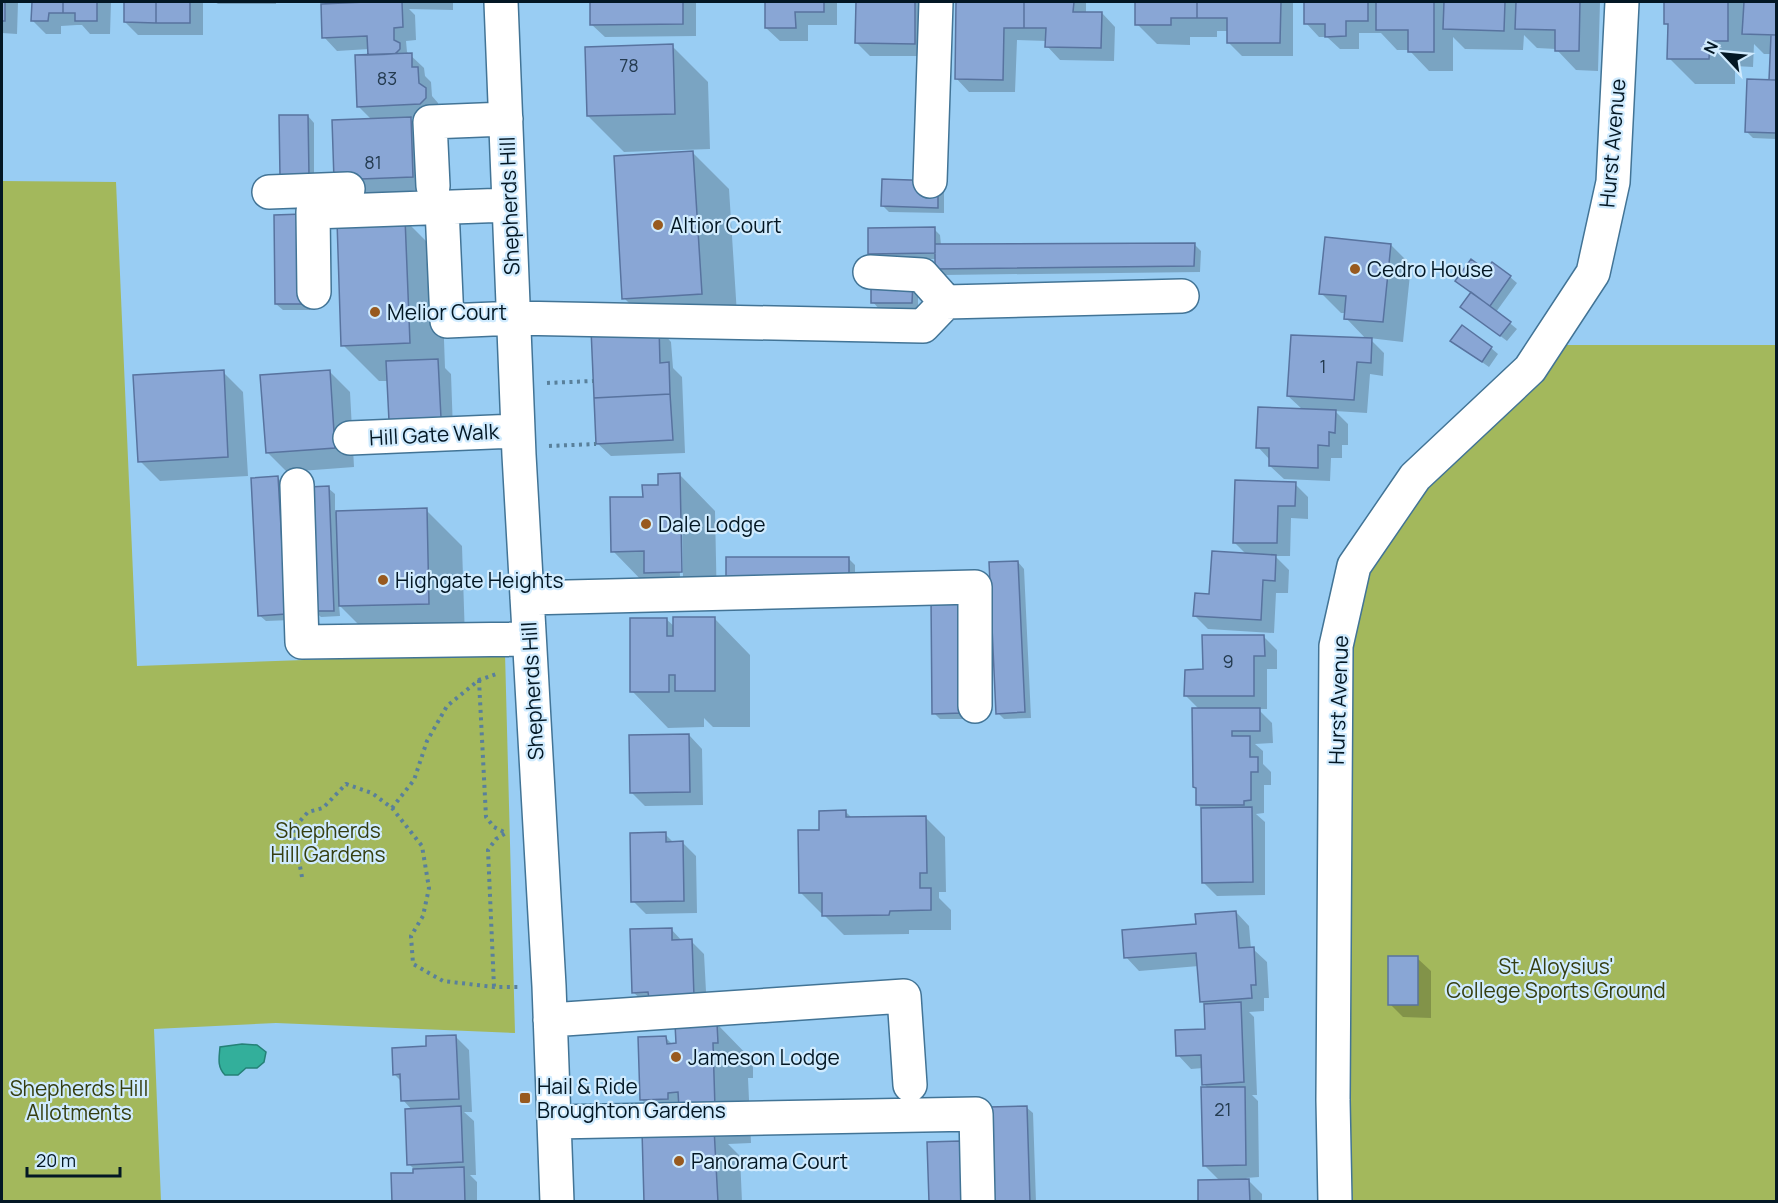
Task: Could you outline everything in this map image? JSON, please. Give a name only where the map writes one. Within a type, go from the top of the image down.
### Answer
[{"type":"street","name":"Shepherds Hill","points":[[501,2],[518,439],[550,1020],[557,1202]]},
{"type":"street","points":[[930,181],[936,2]]},
{"type":"street","name":"Hurst Avenue","points":[[1335,1202],[1333,1100],[1336,646],[1354,566],[1415,477],[1530,369],[1593,273],[1613,182],[1622,2]]},
{"type":"street","points":[[506,119],[430,122],[447,321],[514,318],[923,326],[946,302],[1182,296]]},
{"type":"street","points":[[269,192],[437,197],[509,194]]},
{"type":"street","points":[[314,292],[313,212],[437,197]]},
{"type":"street","points":[[870,272],[922,275],[946,302]]},
{"type":"street","name":"Hill Gate Walk","points":[[350,438],[518,439]]},
{"type":"street","points":[[297,485],[302,642],[529,639]]},
{"type":"street","points":[[527,598],[975,588],[975,706]]},
{"type":"street","points":[[550,1020],[904,996],[910,1084]]},
{"type":"street","points":[[554,1122],[976,1114],[978,1202]]},
{"type":"path","points":[[516,385],[593,381]]},
{"type":"path","points":[[518,439],[596,444]]},
{"type":"path","points":[[392,808],[414,780],[427,741],[447,706],[479,680],[494,675]]},
{"type":"path","points":[[302,877],[293,829],[308,812],[323,808],[346,784],[372,793],[392,808],[422,846],[429,888],[423,916],[411,936],[413,964],[443,981],[494,987],[488,850],[496,839],[506,833],[494,827],[486,817],[479,680]]},
{"type":"green space","points":[[2,181],[116,182],[137,666],[505,653],[515,1033],[276,1023],[154,1029],[161,1201],[2,1202]]},
{"type":"green space","name":"St. Aloysius' College Sports Ground","points":[[1546,345],[1776,345],[1776,1201],[1335,1202],[1354,566]]},
{"type":"shaded area","points":[[242,1044],[257,1045],[266,1052],[264,1062],[257,1068],[246,1068],[238,1075],[225,1075],[220,1066],[220,1047]]},
{"type":"building","points":[[2,2],[5,2],[5,21],[2,21]]},
{"type":"building","points":[[32,2],[63,2],[63,13],[49,13],[48,21],[31,21]]},
{"type":"building","points":[[63,2],[97,2],[97,21],[75,21],[75,13],[63,13]]},
{"type":"building","points":[[124,2],[156,2],[156,23],[124,22]]},
{"type":"building","points":[[156,2],[190,2],[190,23],[156,23]]},
{"type":"building","points":[[402,2],[403,27],[394,28],[394,40],[400,43],[400,49],[395,54],[368,55],[367,36],[322,38],[321,4]]},
{"type":"building","points":[[590,2],[683,2],[683,24],[590,25]]},
{"type":"building","points":[[765,2],[824,2],[824,12],[795,12],[796,28],[765,28]]},
{"type":"building","points":[[856,2],[915,2],[915,44],[855,43]]},
{"type":"building","points":[[956,2],[1024,2],[1024,28],[1004,28],[1003,80],[955,79]]},
{"type":"building","points":[[1024,2],[1074,2],[1073,12],[1102,12],[1101,48],[1045,47],[1046,28],[1024,28]]},
{"type":"building","points":[[1135,2],[1197,2],[1197,18],[1171,18],[1171,25],[1135,25]]},
{"type":"building","points":[[1197,2],[1281,2],[1280,43],[1227,43],[1227,18],[1197,18]]},
{"type":"building","points":[[1304,2],[1368,2],[1368,21],[1346,21],[1346,36],[1325,37],[1325,24],[1304,24]]},
{"type":"building","points":[[1376,2],[1434,2],[1434,52],[1408,52],[1408,30],[1376,30]]},
{"type":"building","points":[[1444,2],[1505,2],[1504,31],[1443,29]]},
{"type":"building","points":[[1516,2],[1580,2],[1579,51],[1555,51],[1555,30],[1515,29]]},
{"type":"building","points":[[1664,2],[1728,2],[1728,41],[1710,41],[1709,59],[1667,59],[1668,24],[1664,24]]},
{"type":"building","points":[[1744,2],[1776,2],[1776,35],[1742,34]]},
{"type":"building","points":[[1771,35],[1776,35],[1776,80],[1769,80]]},
{"type":"building","points":[[673,44],[675,114],[587,116],[585,47]]},
{"type":"building","points":[[412,53],[412,67],[418,67],[419,83],[426,88],[426,98],[420,104],[357,107],[355,55]]},
{"type":"building","points":[[1747,79],[1776,80],[1776,133],[1745,132]]},
{"type":"building","points":[[279,115],[308,115],[309,176],[280,176]]},
{"type":"building","points":[[411,117],[413,177],[334,180],[332,120]]},
{"type":"building","name":"Altior Court","points":[[693,151],[702,294],[622,299],[614,156]]},
{"type":"building","points":[[882,179],[938,181],[938,208],[881,206]]},
{"type":"building","points":[[303,214],[304,304],[275,304],[274,215]]},
{"type":"building","name":"Melior Court","points":[[405,218],[410,343],[341,346],[337,221]]},
{"type":"building","points":[[935,227],[935,253],[868,254],[868,228]]},
{"type":"building","name":"Cedro House","points":[[1325,237],[1391,244],[1383,322],[1344,319],[1346,296],[1319,294]]},
{"type":"building","points":[[1195,243],[1194,266],[935,269],[935,244]]},
{"type":"building","points":[[1471,259],[1486,270],[1492,262],[1511,276],[1490,306],[1455,281]]},
{"type":"building","points":[[871,281],[913,281],[912,303],[871,303]]},
{"type":"building","points":[[1471,292],[1511,322],[1500,336],[1460,307]]},
{"type":"building","points":[[1462,325],[1492,347],[1482,362],[1450,341]]},
{"type":"building","points":[[659,327],[660,363],[669,362],[670,394],[594,398],[591,329]]},
{"type":"building","points":[[1291,335],[1372,338],[1371,363],[1357,362],[1354,400],[1287,396]]},
{"type":"building","points":[[438,359],[441,418],[389,421],[386,361]]},
{"type":"building","points":[[224,370],[228,457],[138,462],[133,375]]},
{"type":"building","points":[[330,370],[335,448],[266,453],[260,375]]},
{"type":"building","points":[[670,394],[673,440],[596,444],[594,398]]},
{"type":"building","points":[[1258,407],[1336,410],[1335,433],[1329,432],[1329,446],[1318,445],[1318,468],[1269,466],[1269,448],[1256,448]]},
{"type":"building","name":"Dale Lodge","points":[[680,473],[682,572],[644,573],[644,551],[611,552],[610,497],[643,497],[642,485],[658,485],[658,474]]},
{"type":"building","points":[[278,476],[286,614],[258,616],[251,478]]},
{"type":"building","points":[[1235,480],[1296,482],[1295,506],[1278,506],[1277,543],[1233,543]]},
{"type":"building","points":[[329,486],[334,611],[313,611],[308,487]]},
{"type":"building","name":"Highgate Heights","points":[[427,508],[429,604],[339,606],[336,511]]},
{"type":"building","points":[[1212,551],[1276,555],[1275,581],[1263,580],[1261,620],[1193,616],[1195,593],[1209,594]]},
{"type":"building","points":[[726,557],[849,557],[849,583],[726,582]]},
{"type":"building","points":[[1018,561],[1025,712],[996,714],[989,562]]},
{"type":"building","points":[[931,599],[961,599],[962,713],[932,714]]},
{"type":"building","points":[[673,617],[715,617],[715,691],[675,691],[675,675],[669,675],[669,692],[630,692],[630,618],[667,618],[667,636],[673,636]]},
{"type":"building","points":[[1202,635],[1264,635],[1265,656],[1254,656],[1254,696],[1184,696],[1185,670],[1203,669]]},
{"type":"building","points":[[1192,708],[1260,708],[1260,731],[1232,731],[1232,736],[1250,736],[1250,757],[1258,757],[1258,772],[1251,772],[1251,800],[1244,801],[1244,805],[1196,805],[1196,788],[1193,787]]},
{"type":"building","points":[[689,734],[690,792],[630,793],[629,735]]},
{"type":"building","points":[[1252,807],[1253,882],[1202,883],[1201,808]]},
{"type":"building","points":[[846,810],[846,817],[926,816],[927,873],[920,873],[920,888],[931,888],[931,910],[890,911],[889,915],[822,916],[822,893],[799,893],[798,830],[819,830],[819,811]]},
{"type":"building","points":[[666,832],[666,842],[683,841],[684,901],[631,902],[630,833]]},
{"type":"building","points":[[1236,911],[1239,948],[1254,947],[1256,985],[1251,985],[1252,998],[1200,1002],[1196,953],[1124,958],[1122,930],[1196,924],[1195,914]]},
{"type":"building","points":[[672,928],[672,940],[692,939],[694,997],[649,999],[648,992],[632,993],[630,929]]},
{"type":"building","points":[[1388,956],[1418,956],[1418,1005],[1388,1005]]},
{"type":"building","points":[[1241,1002],[1244,1082],[1202,1085],[1201,1055],[1176,1056],[1175,1030],[1205,1029],[1204,1004]]},
{"type":"building","name":"Jameson Lodge","points":[[717,1023],[718,1043],[713,1043],[715,1108],[679,1109],[678,1092],[668,1093],[668,1099],[640,1100],[638,1037],[666,1036],[667,1044],[676,1043],[675,1024]]},
{"type":"building","points":[[456,1035],[459,1099],[401,1101],[400,1074],[393,1075],[392,1048],[426,1046],[426,1036]]},
{"type":"building","points":[[1201,1087],[1245,1087],[1246,1165],[1203,1166]]},
{"type":"building","points":[[461,1106],[463,1162],[407,1165],[405,1109]]},
{"type":"building","points":[[1027,1106],[1030,1202],[993,1202],[990,1107]]},
{"type":"building","name":"Panorama Court","points":[[714,1128],[718,1202],[644,1202],[642,1131]]},
{"type":"building","points":[[960,1141],[962,1202],[929,1202],[927,1142]]},
{"type":"building","points":[[464,1167],[465,1202],[392,1202],[391,1173],[413,1173],[413,1169]]},
{"type":"building","points":[[1249,1179],[1250,1202],[1198,1202],[1198,1180]]},
{"type":"place","name":"Altior Court","points":[[658,225]]},
{"type":"place","name":"Cedro House","points":[[1355,269]]},
{"type":"place","name":"Melior Court","points":[[375,312]]},
{"type":"place","name":"Dale Lodge","points":[[646,524]]},
{"type":"place","name":"Highgate Heights","points":[[383,580]]},
{"type":"place","name":"Jameson Lodge","points":[[676,1057]]},
{"type":"place","name":"Hail & Ride Broughton Gardens","points":[[525,1098]]},
{"type":"place","name":"Panorama Court","points":[[679,1161]]},
{"type":"park label","name":"Shepherds Hill Gardens","points":[[328,842]]},
{"type":"park label","name":"Shepherds Hill Allotments","points":[[79,1100]]}]
